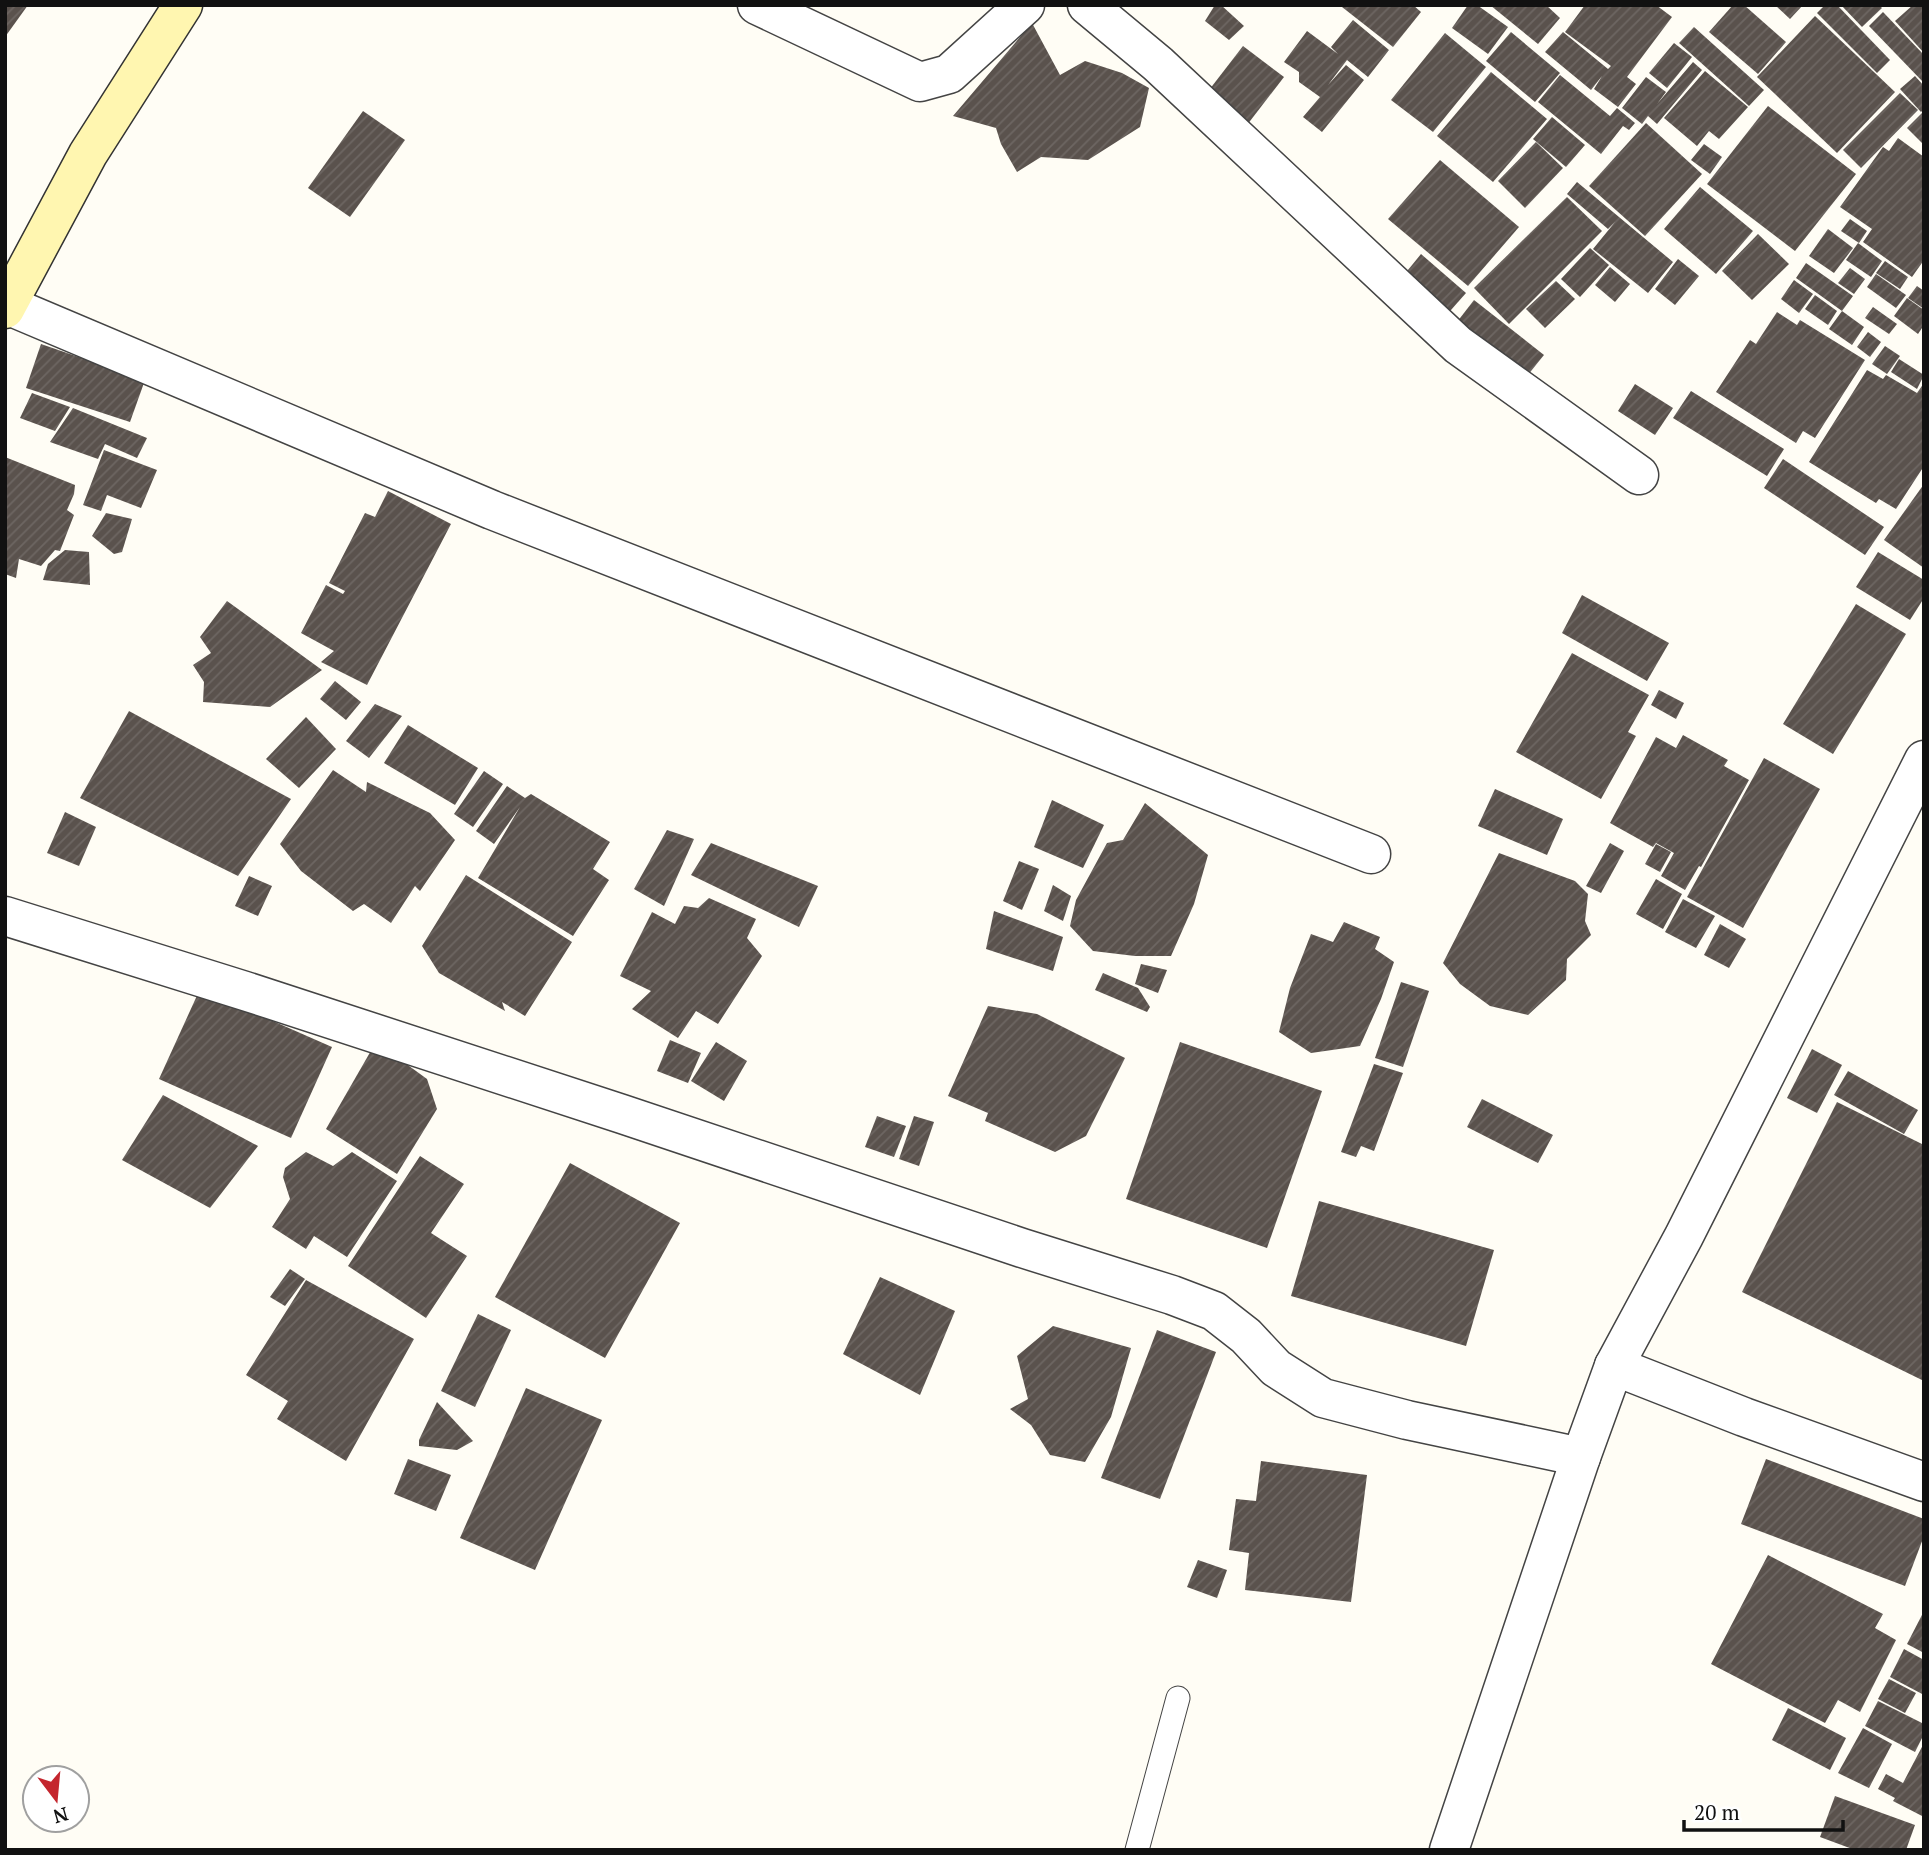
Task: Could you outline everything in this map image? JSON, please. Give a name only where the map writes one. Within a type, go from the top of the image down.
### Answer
[{"type":"main road","points":[[6,307],[88,154],[183,5]]},
{"type":"street","points":[[757,5],[920,82],[949,74],[1025,5]]},
{"type":"street","points":[[1087,5],[1158,64],[1458,345],[1639,475]]},
{"type":"street","points":[[6,307],[492,510],[1371,855]]},
{"type":"street","points":[[1449,1850],[1614,1366],[1684,1236],[1924,760]]},
{"type":"street","points":[[5,916],[245,991],[1172,1295],[1214,1311],[1246,1336],[1276,1368],[1323,1398],[1407,1420],[1581,1457]]},
{"type":"street","points":[[1614,1366],[1744,1417],[1924,1482]]},
{"type":"lane","points":[[1137,1850],[1178,1698]]},
{"type":"building","points":[[5,5],[28,5],[5,37]]},
{"type":"building","points":[[1215,5],[1221,5],[1244,26],[1229,40],[1205,21]]},
{"type":"building","points":[[1413,5],[1421,12],[1393,47],[1342,7]]},
{"type":"building","points":[[1468,5],[1477,5],[1508,27],[1488,54],[1452,28]]},
{"type":"building","points":[[1490,5],[1546,5],[1560,18],[1538,44]]},
{"type":"building","points":[[1585,5],[1656,5],[1672,17],[1627,77],[1636,84],[1618,107],[1594,89],[1602,76],[1591,90],[1545,52],[1563,32],[1608,69],[1611,66],[1565,32]]},
{"type":"building","points":[[1733,5],[1744,5],[1786,42],[1758,74],[1709,32]]},
{"type":"building","points":[[1775,5],[1803,5],[1790,19]]},
{"type":"building","points":[[1825,5],[1837,5],[1890,60],[1877,73],[1817,13]]},
{"type":"building","points":[[1841,5],[1879,5],[1882,8],[1862,27]]},
{"type":"building","points":[[1913,5],[1924,5],[1924,53],[1895,21]]},
{"type":"building","points":[[1883,12],[1924,55],[1924,83],[1869,26]]},
{"type":"building","points":[[1815,16],[1895,92],[1837,153],[1757,77]]},
{"type":"building","points":[[1353,20],[1389,50],[1368,77],[1347,60],[1328,85],[1346,65],[1364,80],[1322,132],[1303,117],[1320,97],[1299,82],[1299,72],[1284,62],[1307,31],[1338,54],[1331,47]]},
{"type":"building","points":[[1032,23],[1060,75],[1085,61],[1122,73],[1149,88],[1140,127],[1088,160],[1041,157],[1017,172],[1001,144],[996,128],[953,116]]},
{"type":"building","points":[[1694,27],[1764,90],[1749,106],[1679,43]]},
{"type":"building","points":[[1511,32],[1560,73],[1535,102],[1486,61]]},
{"type":"building","points":[[1445,33],[1486,67],[1433,132],[1391,100]]},
{"type":"building","points":[[1674,43],[1692,57],[1667,88],[1649,73]]},
{"type":"building","points":[[1243,46],[1284,77],[1247,125],[1206,94]]},
{"type":"building","points":[[1693,62],[1702,70],[1657,124],[1648,116],[1642,124],[1622,108],[1646,77],[1666,92],[1657,104]]},
{"type":"building","points":[[1705,71],[1748,107],[1719,139],[1709,131],[1697,146],[1664,118]]},
{"type":"building","points":[[1491,72],[1547,119],[1493,182],[1437,136]]},
{"type":"building","points":[[1560,75],[1610,116],[1617,108],[1635,123],[1629,130],[1623,126],[1601,154],[1538,102]]},
{"type":"building","points":[[1915,76],[1924,86],[1924,109],[1921,112],[1900,89]]},
{"type":"building","points":[[1900,93],[1918,110],[1861,168],[1843,150]]},
{"type":"building","points":[[1768,106],[1856,174],[1795,251],[1707,184]]},
{"type":"building","points":[[363,111],[405,140],[350,217],[308,188]]},
{"type":"building","points":[[1924,111],[1924,145],[1907,128]]},
{"type":"building","points":[[1552,117],[1585,145],[1566,167],[1533,139]]},
{"type":"building","points":[[1646,123],[1702,174],[1645,236],[1589,186]]},
{"type":"building","points":[[1898,138],[1924,157],[1924,260],[1912,277],[1863,242],[1872,229],[1840,207],[1883,147],[1889,151]]},
{"type":"building","points":[[1536,142],[1563,168],[1525,208],[1498,181]]},
{"type":"building","points":[[1704,144],[1722,157],[1710,174],[1691,160]]},
{"type":"building","points":[[1440,160],[1519,227],[1468,286],[1388,219]]},
{"type":"building","points":[[1577,182],[1673,262],[1648,293],[1593,249],[1615,222],[1608,229],[1567,194]]},
{"type":"building","points":[[1700,187],[1753,231],[1716,274],[1664,229]]},
{"type":"building","points":[[1567,197],[1602,231],[1509,324],[1474,288]]},
{"type":"building","points":[[1850,219],[1867,231],[1859,243],[1841,231]]},
{"type":"building","points":[[1828,229],[1853,248],[1834,273],[1809,256]]},
{"type":"building","points":[[1758,234],[1789,264],[1752,300],[1722,271]]},
{"type":"building","points":[[1858,243],[1882,261],[1871,277],[1846,260]]},
{"type":"building","points":[[1590,248],[1609,265],[1580,297],[1561,279]]},
{"type":"building","points":[[1421,254],[1466,293],[1443,319],[1399,281]]},
{"type":"building","points":[[1678,259],[1699,276],[1675,305],[1655,289]]},
{"type":"building","points":[[1885,261],[1908,277],[1900,289],[1876,273]]},
{"type":"building","points":[[1806,263],[1853,296],[1842,311],[1796,278]]},
{"type":"building","points":[[1610,267],[1630,284],[1615,302],[1595,285]]},
{"type":"building","points":[[1850,268],[1865,279],[1854,294],[1838,283]]},
{"type":"building","points":[[1876,274],[1906,295],[1896,308],[1867,287]]},
{"type":"building","points":[[1794,280],[1813,294],[1799,313],[1781,299]]},
{"type":"building","points":[[1556,281],[1575,299],[1545,328],[1526,309]]},
{"type":"building","points":[[1917,286],[1924,291],[1924,309],[1908,298]]},
{"type":"building","points":[[1815,295],[1837,311],[1828,325],[1805,309]]},
{"type":"building","points":[[1907,298],[1924,310],[1924,325],[1918,334],[1894,316]]},
{"type":"building","points":[[1474,300],[1544,355],[1527,376],[1457,322]]},
{"type":"building","points":[[1873,307],[1897,324],[1889,334],[1865,318]]},
{"type":"building","points":[[1842,311],[1864,327],[1852,345],[1829,329]]},
{"type":"building","points":[[1777,312],[1797,325],[1800,320],[1865,360],[1815,438],[1803,431],[1796,443],[1716,392],[1750,340],[1756,344]]},
{"type":"building","points":[[1868,332],[1881,342],[1870,357],[1857,347]]},
{"type":"building","points":[[41,344],[145,380],[130,422],[26,388]]},
{"type":"building","points":[[1885,346],[1900,356],[1887,374],[1872,364]]},
{"type":"building","points":[[1899,359],[1924,375],[1917,389],[1891,372]]},
{"type":"building","points":[[1867,370],[1883,379],[1886,375],[1917,393],[1924,383],[1924,466],[1896,509],[1879,499],[1876,503],[1809,462]]},
{"type":"building","points":[[1635,384],[1673,408],[1655,435],[1618,411]]},
{"type":"building","points":[[1691,391],[1784,449],[1767,476],[1673,418]]},
{"type":"building","points":[[32,393],[70,407],[55,431],[20,418]]},
{"type":"building","points":[[73,408],[147,438],[137,458],[105,444],[98,459],[50,442]]},
{"type":"building","points":[[104,450],[157,470],[141,508],[107,495],[101,511],[83,505]]},
{"type":"building","points":[[5,457],[75,485],[67,510],[74,515],[60,551],[55,550],[41,566],[19,559],[16,578],[5,574]]},
{"type":"building","points":[[1783,459],[1884,527],[1865,555],[1764,488]]},
{"type":"building","points":[[1924,484],[1924,568],[1884,540]]},
{"type":"building","points":[[388,491],[451,524],[367,685],[321,662],[334,651],[301,633],[326,585],[343,594],[345,591],[329,583],[365,513],[375,517]]},
{"type":"building","points":[[106,513],[132,519],[122,552],[114,554],[92,536]]},
{"type":"building","points":[[65,550],[89,552],[90,585],[43,580],[48,564]]},
{"type":"building","points":[[1878,552],[1924,580],[1924,598],[1910,620],[1856,587]]},
{"type":"building","points":[[1582,595],[1669,643],[1647,681],[1562,633]]},
{"type":"building","points":[[227,601],[322,670],[270,707],[203,702],[204,682],[193,665],[211,653],[200,637]]},
{"type":"building","points":[[1856,604],[1906,634],[1833,754],[1783,724]]},
{"type":"building","points":[[1572,653],[1649,695],[1628,732],[1636,736],[1601,799],[1516,752]]},
{"type":"building","points":[[335,681],[361,702],[346,720],[320,699]]},
{"type":"building","points":[[1659,690],[1684,703],[1676,719],[1651,705]]},
{"type":"building","points":[[375,704],[402,716],[369,758],[346,741]]},
{"type":"building","points":[[129,711],[291,799],[238,876],[80,798]]},
{"type":"building","points":[[306,717],[336,749],[299,788],[266,759]]},
{"type":"building","points":[[408,725],[478,768],[455,805],[384,763]]},
{"type":"building","points":[[1683,735],[1728,760],[1724,766],[1749,780],[1701,867],[1699,866],[1685,890],[1661,876],[1674,853],[1656,843],[1653,847],[1610,823],[1656,737],[1676,748]]},
{"type":"building","points":[[1764,758],[1820,789],[1743,928],[1687,897]]},
{"type":"building","points":[[333,770],[366,792],[367,782],[430,813],[455,840],[420,891],[415,886],[391,923],[364,904],[353,911],[301,871],[280,844]]},
{"type":"building","points":[[484,771],[503,784],[473,827],[454,814]]},
{"type":"building","points":[[507,786],[525,798],[531,794],[610,842],[593,869],[609,880],[573,936],[478,878],[520,807],[494,844],[476,831]]},
{"type":"building","points":[[1495,789],[1563,819],[1547,855],[1478,826]]},
{"type":"building","points":[[1052,800],[1104,825],[1083,868],[1034,847]]},
{"type":"building","points":[[1145,803],[1208,855],[1194,904],[1171,956],[1135,956],[1093,951],[1070,926],[1076,900],[1107,843],[1123,840]]},
{"type":"building","points":[[65,812],[96,827],[79,866],[47,853]]},
{"type":"building","points":[[667,830],[694,839],[664,906],[634,889]]},
{"type":"building","points":[[711,843],[818,886],[799,927],[691,875]]},
{"type":"building","points":[[1610,843],[1624,851],[1601,893],[1586,886]]},
{"type":"building","points":[[1656,844],[1671,852],[1660,872],[1645,864]]},
{"type":"building","points":[[1499,853],[1575,881],[1588,894],[1585,921],[1591,935],[1567,959],[1566,980],[1528,1015],[1490,1006],[1460,984],[1443,963]]},
{"type":"building","points":[[1019,861],[1039,869],[1022,910],[1003,901]]},
{"type":"building","points":[[466,875],[572,942],[525,1016],[502,1002],[505,1011],[439,973],[422,946]]},
{"type":"building","points":[[249,876],[272,886],[258,916],[235,906]]},
{"type":"building","points":[[1656,879],[1682,894],[1663,929],[1636,914]]},
{"type":"building","points":[[1053,885],[1071,896],[1063,921],[1044,911]]},
{"type":"building","points":[[709,898],[756,919],[747,938],[762,956],[718,1024],[696,1011],[678,1038],[632,1009],[651,991],[620,976],[652,912],[675,924],[684,906],[698,908]]},
{"type":"building","points":[[1683,899],[1715,916],[1696,948],[1665,932]]},
{"type":"building","points":[[994,911],[1063,937],[1053,971],[986,949]]},
{"type":"building","points":[[1344,922],[1380,937],[1375,949],[1394,962],[1360,1046],[1311,1053],[1279,1032],[1290,988],[1311,934],[1333,942]]},
{"type":"building","points":[[1720,924],[1746,939],[1729,968],[1704,955]]},
{"type":"building","points":[[1141,964],[1167,970],[1158,993],[1135,984]]},
{"type":"building","points":[[1103,973],[1138,988],[1150,1007],[1147,1012],[1095,990]]},
{"type":"building","points":[[1401,982],[1429,991],[1403,1067],[1375,1058]]},
{"type":"building","points":[[200,989],[332,1047],[291,1138],[159,1079]]},
{"type":"building","points":[[988,1006],[1037,1014],[1125,1058],[1086,1136],[1055,1152],[985,1121],[988,1113],[948,1096]]},
{"type":"building","points":[[670,1040],[701,1053],[688,1083],[657,1071]]},
{"type":"building","points":[[376,1042],[427,1079],[437,1109],[397,1174],[326,1129]]},
{"type":"building","points":[[716,1042],[747,1061],[724,1101],[691,1081]]},
{"type":"building","points":[[1180,1042],[1322,1091],[1267,1248],[1126,1199]]},
{"type":"building","points":[[1812,1049],[1842,1065],[1817,1113],[1787,1098]]},
{"type":"building","points":[[1374,1064],[1403,1073],[1374,1151],[1361,1146],[1356,1157],[1341,1152]]},
{"type":"building","points":[[1848,1071],[1918,1110],[1904,1134],[1834,1095]]},
{"type":"building","points":[[163,1095],[258,1146],[210,1208],[122,1160]]},
{"type":"building","points":[[1482,1099],[1553,1135],[1538,1163],[1467,1127]]},
{"type":"building","points":[[1837,1102],[1924,1145],[1924,1381],[1742,1292]]},
{"type":"building","points":[[877,1116],[906,1126],[894,1157],[865,1147]]},
{"type":"building","points":[[914,1116],[934,1122],[919,1166],[899,1159]]},
{"type":"building","points":[[306,1152],[333,1166],[352,1152],[397,1181],[347,1257],[314,1236],[306,1249],[272,1227],[290,1199],[283,1177],[285,1168]]},
{"type":"building","points":[[420,1156],[464,1184],[431,1233],[467,1256],[426,1318],[348,1266]]},
{"type":"building","points":[[570,1163],[680,1223],[605,1358],[495,1297]]},
{"type":"building","points":[[1319,1201],[1494,1250],[1466,1346],[1291,1296]]},
{"type":"building","points":[[290,1269],[305,1279],[285,1306],[270,1297]]},
{"type":"building","points":[[880,1277],[955,1311],[920,1395],[843,1354]]},
{"type":"building","points":[[306,1280],[414,1339],[346,1461],[277,1419],[288,1401],[246,1375]]},
{"type":"building","points":[[478,1314],[511,1330],[475,1407],[441,1391]]},
{"type":"building","points":[[1053,1326],[1131,1348],[1111,1417],[1085,1462],[1050,1455],[1031,1425],[1010,1409],[1028,1399],[1017,1356]]},
{"type":"building","points":[[1157,1330],[1216,1352],[1160,1499],[1101,1478]]},
{"type":"building","points":[[526,1388],[602,1420],[535,1570],[460,1538]]},
{"type":"building","points":[[437,1402],[473,1441],[457,1450],[419,1446],[419,1440]]},
{"type":"building","points":[[408,1459],[451,1475],[436,1511],[394,1494]]},
{"type":"building","points":[[1766,1459],[1924,1519],[1924,1536],[1905,1586],[1741,1524]]},
{"type":"building","points":[[1261,1461],[1367,1475],[1351,1602],[1245,1590],[1249,1553],[1229,1550],[1236,1499],[1256,1501]]},
{"type":"building","points":[[1768,1555],[1883,1614],[1875,1628],[1896,1640],[1860,1712],[1838,1700],[1825,1723],[1711,1664]]},
{"type":"building","points":[[1198,1560],[1227,1570],[1217,1598],[1187,1587]]},
{"type":"building","points":[[1924,1611],[1924,1653],[1907,1644]]},
{"type":"building","points":[[1904,1649],[1924,1660],[1924,1695],[1890,1677]]},
{"type":"building","points":[[1889,1679],[1916,1693],[1905,1713],[1878,1699]]},
{"type":"building","points":[[1878,1701],[1924,1724],[1924,1734],[1915,1752],[1865,1726]]},
{"type":"building","points":[[1788,1708],[1846,1738],[1830,1770],[1772,1740]]},
{"type":"building","points":[[1863,1728],[1892,1744],[1869,1788],[1838,1773]]},
{"type":"building","points":[[1924,1743],[1924,1817],[1893,1801],[1895,1798],[1878,1789],[1886,1774],[1903,1783]]},
{"type":"building","points":[[1835,1796],[1915,1825],[1906,1850],[1855,1850],[1820,1837]]}]
